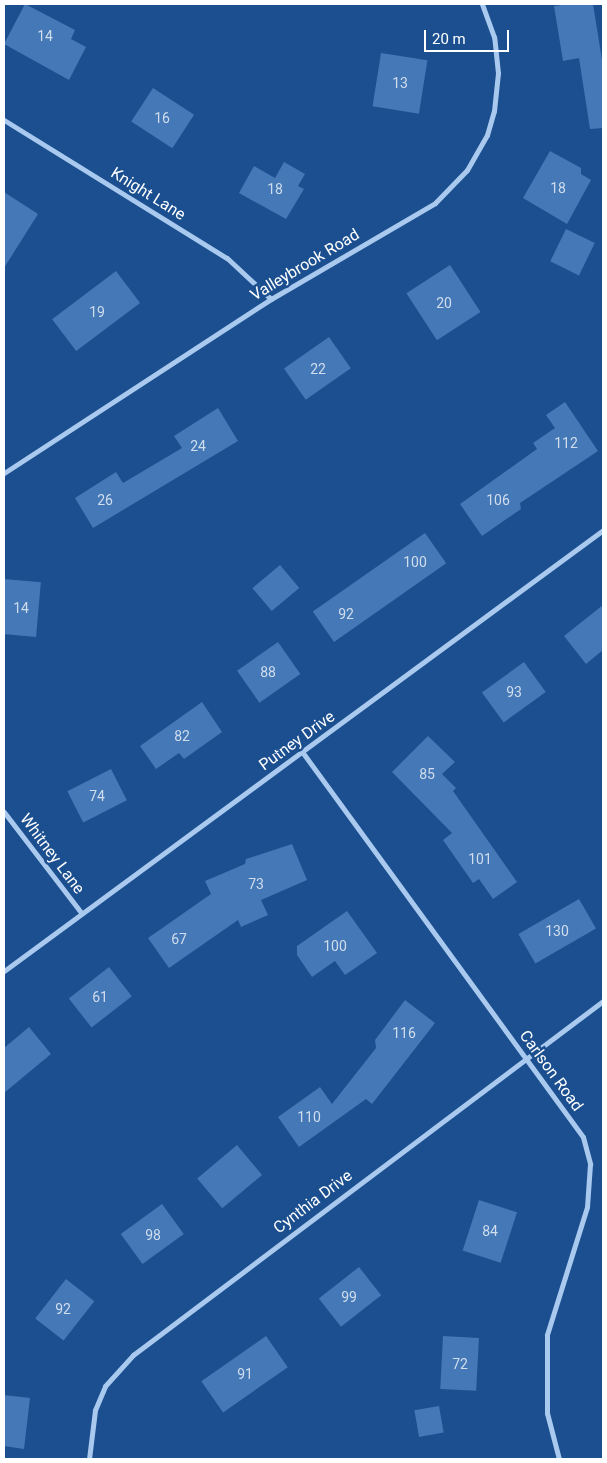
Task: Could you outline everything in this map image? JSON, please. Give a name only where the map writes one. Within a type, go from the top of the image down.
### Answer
[{"type":"street","name":"Valleybrook Road","points":[[4,472],[271,299],[435,202],[466,170],[487,135],[498,73],[494,37],[482,4]]},
{"type":"street","name":"Knight Lane","points":[[4,120],[227,258],[271,299]]},
{"type":"street","name":"Putney Drive","points":[[4,971],[80,912],[303,753],[603,530]]},
{"type":"street","name":"Carlson Road","points":[[303,753],[583,1137],[590,1164],[587,1207],[547,1335],[547,1413],[559,1459]]},
{"type":"street","name":"Whitney Lane","points":[[4,812],[80,912]]},
{"type":"street","name":"Cynthia Drive","points":[[89,1459],[94,1419],[102,1394],[133,1355],[525,1057],[603,1001]]},
{"type":"building","points":[[25,4],[75,30],[71,39],[86,47],[69,80],[4,44]]},
{"type":"building","points":[[593,4],[603,66],[603,128],[590,129],[579,58],[563,61],[554,6]]},
{"type":"building","points":[[381,53],[427,60],[419,114],[373,106]]},
{"type":"building","points":[[153,88],[194,115],[172,148],[131,122]]},
{"type":"building","points":[[550,151],[581,168],[581,174],[591,180],[567,224],[523,198]]},
{"type":"building","points":[[284,162],[305,174],[298,186],[304,189],[286,219],[239,193],[254,166],[275,178]]},
{"type":"building","points":[[4,192],[38,214],[4,268]]},
{"type":"building","points":[[566,229],[595,243],[579,275],[550,261]]},
{"type":"building","points":[[450,265],[480,312],[437,340],[406,293]]},
{"type":"building","points":[[116,271],[140,303],[76,351],[52,319]]},
{"type":"building","points":[[329,337],[351,368],[306,400],[284,369]]},
{"type":"building","points":[[565,402],[598,451],[520,503],[521,509],[482,536],[460,504],[537,449],[533,443],[555,428],[546,415]]},
{"type":"building","points":[[218,408],[238,441],[93,528],[75,498],[116,472],[123,483],[182,448],[174,436]]},
{"type":"building","points":[[425,533],[446,563],[334,642],[313,612]]},
{"type":"building","points":[[280,565],[299,588],[272,611],[252,588]]},
{"type":"building","points":[[4,579],[41,582],[36,637],[4,634]]},
{"type":"building","points":[[603,605],[603,650],[586,664],[564,636]]},
{"type":"building","points":[[278,642],[300,674],[259,703],[237,671]]},
{"type":"building","points":[[524,662],[546,692],[504,722],[482,693]]},
{"type":"building","points":[[202,702],[222,732],[184,759],[179,753],[156,769],[140,746]]},
{"type":"building","points":[[428,736],[455,762],[442,774],[456,788],[453,791],[517,882],[493,899],[479,879],[473,883],[443,840],[452,833],[392,772]]},
{"type":"building","points":[[111,769],[127,800],[83,822],[67,791]]},
{"type":"building","points":[[292,844],[307,880],[261,900],[268,915],[241,927],[238,920],[169,968],[148,938],[211,894],[205,881],[245,864],[246,859]]},
{"type":"building","points":[[579,899],[596,928],[535,963],[518,934]]},
{"type":"building","points":[[347,911],[377,953],[345,975],[335,961],[312,977],[297,955],[297,946]]},
{"type":"building","points":[[109,967],[132,996],[92,1028],[69,998]]},
{"type":"building","points":[[405,1000],[435,1023],[372,1104],[366,1099],[299,1147],[278,1117],[320,1087],[332,1104],[376,1048],[375,1040]]},
{"type":"building","points":[[29,1027],[51,1054],[4,1093],[4,1048]]},
{"type":"building","points":[[237,1145],[262,1175],[222,1208],[197,1178]]},
{"type":"building","points":[[479,1200],[517,1212],[501,1263],[463,1250]]},
{"type":"building","points":[[162,1204],[184,1234],[142,1264],[121,1234]]},
{"type":"building","points":[[359,1267],[381,1295],[341,1327],[319,1298]]},
{"type":"building","points":[[66,1279],[94,1301],[64,1341],[35,1318]]},
{"type":"building","points":[[266,1336],[288,1367],[223,1412],[201,1381]]},
{"type":"building","points":[[443,1336],[479,1338],[476,1391],[440,1389]]},
{"type":"building","points":[[4,1395],[30,1398],[24,1449],[4,1446]]},
{"type":"building","points":[[439,1406],[444,1433],[419,1437],[414,1410]]}]
